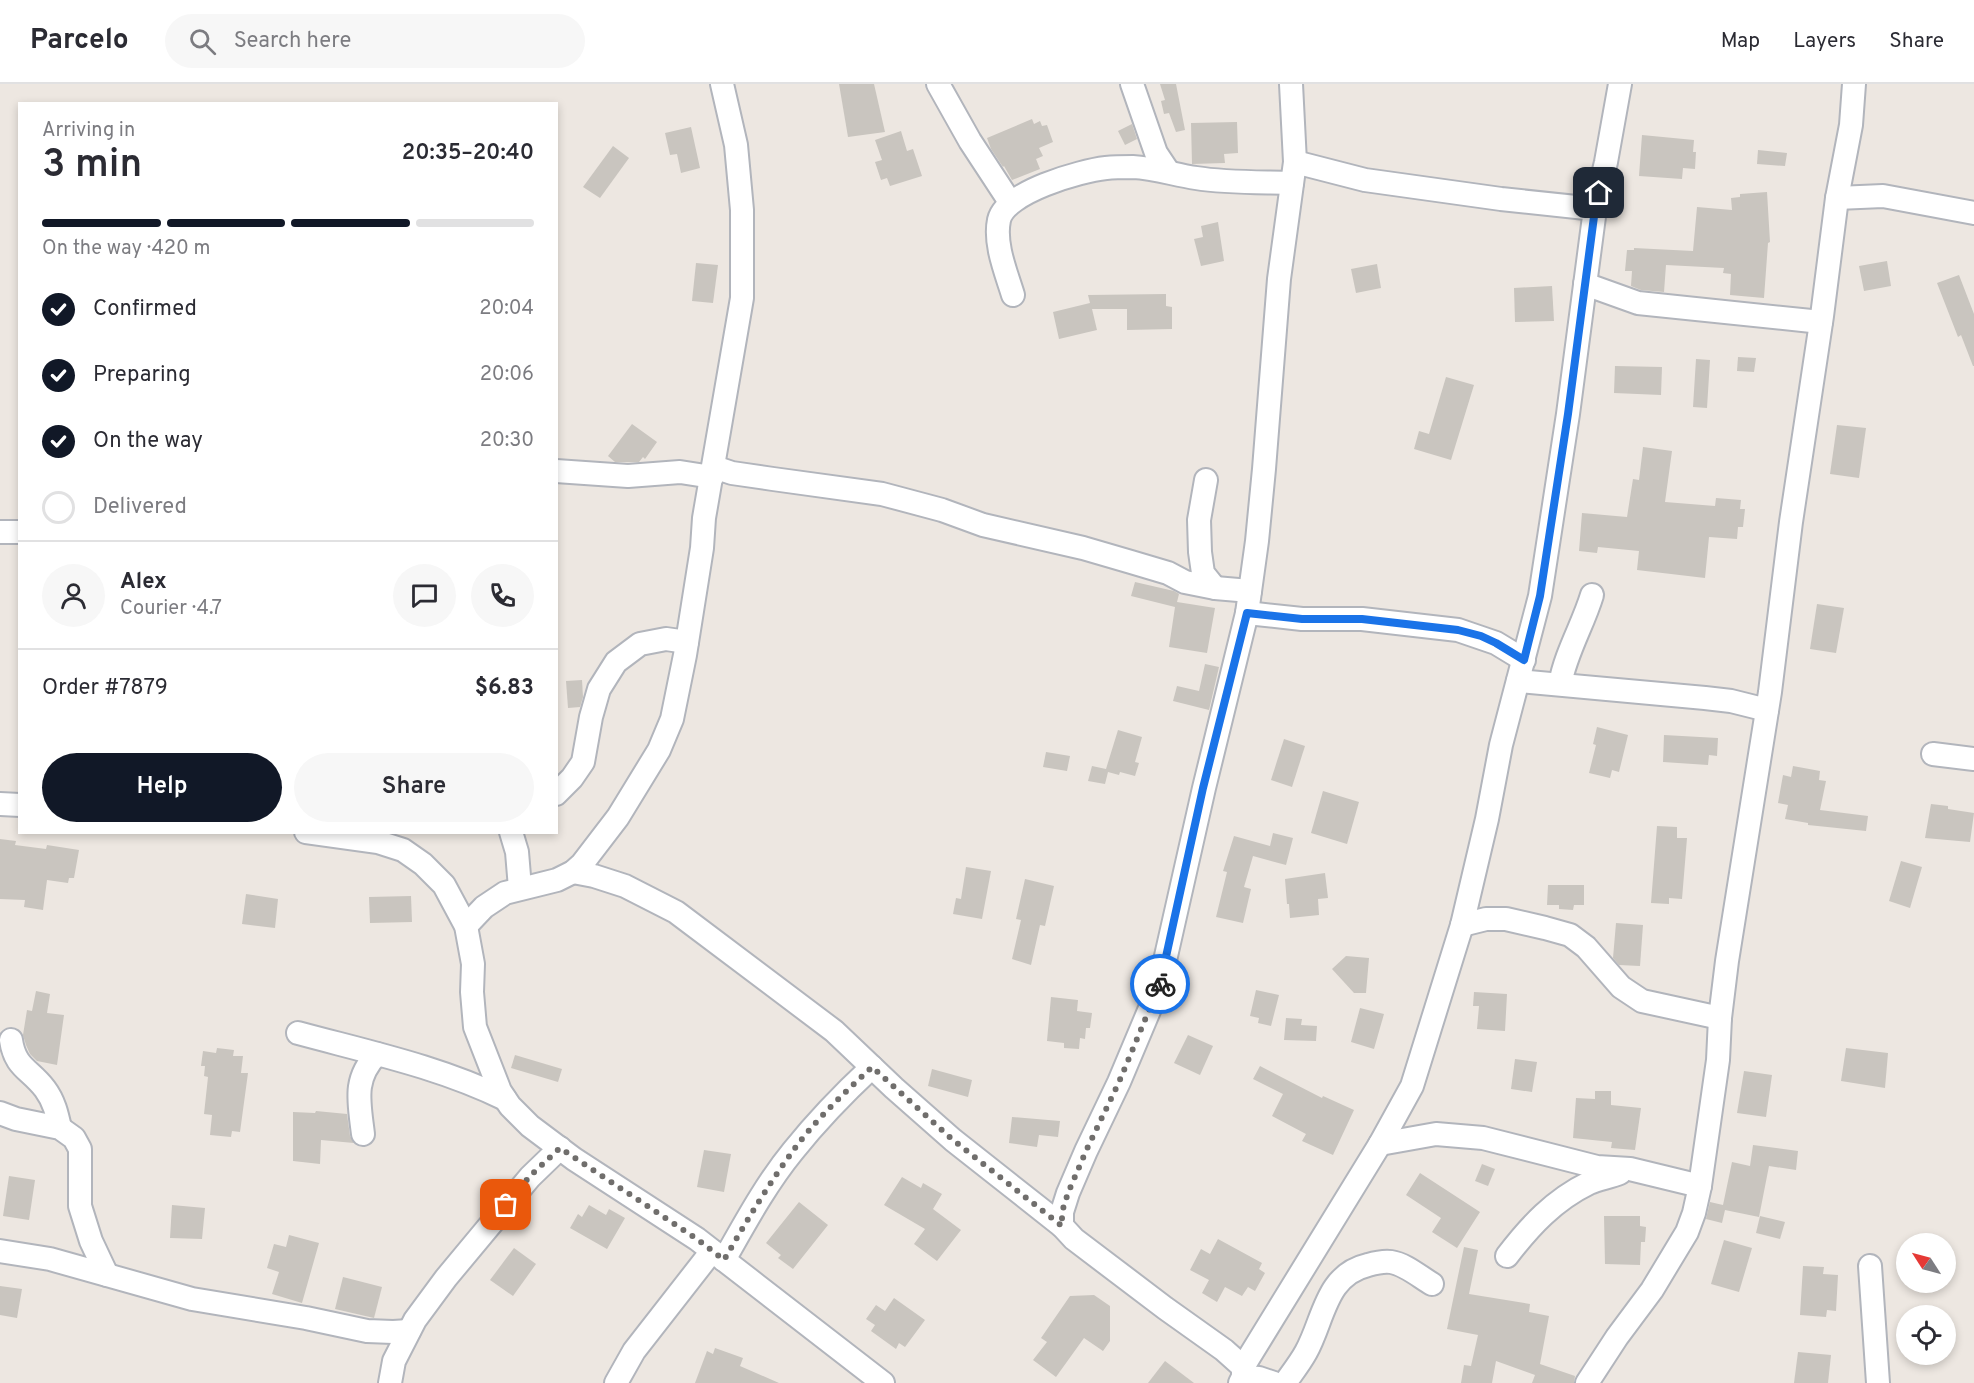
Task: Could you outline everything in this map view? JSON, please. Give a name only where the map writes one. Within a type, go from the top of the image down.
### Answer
[{"type":"street","points":[[466,926],[483,907],[505,893],[557,880],[573,872],[582,864],[618,817],[659,750],[672,719],[687,642],[702,548],[704,518],[742,298],[742,210],[736,145],[722,84]]},
{"type":"street","points":[[938,84],[970,141],[1010,202]]},
{"type":"street","points":[[1132,84],[1156,153],[1168,171]]},
{"type":"street","points":[[1062,1226],[1062,1212],[1068,1193],[1159,987],[1203,788],[1248,602],[1265,458],[1279,279],[1293,173],[1291,84]]},
{"type":"street","points":[[1242,1375],[1380,1144],[1412,1086],[1462,925],[1501,745],[1540,596],[1595,209],[1620,84]]},
{"type":"street","points":[[1587,1383],[1652,1290],[1687,1232],[1700,1186],[1718,1060],[1720,1018],[1767,710],[1837,198],[1851,124],[1854,84]]},
{"type":"street","points":[[1013,295],[998,234],[1000,217],[1010,202],[1036,188],[1105,168],[1134,167],[1168,171],[1197,178],[1293,173],[1595,209]]},
{"type":"street","points":[[1837,198],[1883,196],[1974,213]]},
{"type":"street","points":[[1585,284],[1638,303],[1821,322]]},
{"type":"street","points":[[558,471],[628,476],[680,472],[732,472],[882,494],[942,510],[983,525],[1083,548],[1168,573],[1185,582],[1215,588],[1248,602],[1302,619],[1362,619],[1458,630],[1481,636],[1496,643],[1521,671],[1560,684],[1731,701],[1767,710]]},
{"type":"street","points":[[1206,480],[1199,520],[1200,552],[1203,573],[1215,588]]},
{"type":"street","points":[[0,532],[18,532]]},
{"type":"street","points":[[1560,684],[1568,652],[1587,612],[1592,595]]},
{"type":"street","points":[[558,792],[583,762],[591,717],[599,689],[616,662],[640,644],[666,639],[687,642]]},
{"type":"street","points":[[1934,754],[1974,759]]},
{"type":"street","points":[[0,804],[18,804]]},
{"type":"street","points":[[320,834],[378,842],[403,850],[423,864],[444,885],[466,926],[473,964],[472,992],[476,1027],[500,1091],[530,1126],[697,1239],[883,1383]]},
{"type":"street","points":[[512,834],[517,852],[520,888]]},
{"type":"street","points":[[573,872],[625,886],[676,912],[834,1031],[953,1140],[1062,1226],[1074,1239],[1224,1350],[1242,1375],[1274,1383]]},
{"type":"street","points":[[1462,925],[1486,919],[1506,919],[1570,936],[1586,947],[1620,987],[1642,1001],[1720,1018]]},
{"type":"street","points":[[298,1033],[376,1054],[484,1088],[505,1099]]},
{"type":"street","points":[[11,1040],[18,1062],[51,1097],[60,1128]]},
{"type":"street","points":[[363,1134],[359,1095],[361,1077],[367,1064],[376,1054]]},
{"type":"street","points":[[616,1383],[634,1351],[718,1255],[791,1152],[822,1116],[872,1067]]},
{"type":"street","points":[[0,1113],[16,1119],[60,1128],[74,1138],[80,1149],[80,1206],[91,1241],[107,1275]]},
{"type":"street","points":[[1380,1144],[1436,1134],[1483,1138],[1597,1167],[1630,1169],[1700,1186]]},
{"type":"street","points":[[390,1383],[394,1361],[409,1331],[446,1278],[530,1176],[560,1148]]},
{"type":"street","points":[[1507,1256],[1534,1222],[1566,1196],[1592,1182],[1630,1169]]},
{"type":"street","points":[[0,1251],[50,1259],[192,1299],[306,1318],[367,1331],[409,1331]]},
{"type":"street","points":[[1285,1383],[1306,1352],[1323,1310],[1341,1278],[1360,1267],[1390,1262],[1404,1267],[1432,1284]]},
{"type":"street","points":[[1870,1266],[1878,1383]]},
{"type":"building","points":[[839,84],[874,84],[885,132],[848,137]]},
{"type":"building","points":[[1160,84],[1176,84],[1185,130],[1176,132],[1169,113],[1164,114],[1161,101],[1165,100]]},
{"type":"building","points":[[1032,119],[1034,124],[1040,121],[1042,126],[1047,125],[1053,142],[1039,148],[1043,156],[1036,159],[1040,169],[1012,180],[991,149],[987,138]]},
{"type":"building","points":[[1237,122],[1238,153],[1224,154],[1225,163],[1192,164],[1191,123]]},
{"type":"building","points":[[1132,124],[1137,139],[1125,145],[1118,131]]},
{"type":"building","points":[[691,127],[700,168],[681,173],[677,154],[670,155],[665,133]]},
{"type":"building","points":[[901,131],[907,151],[913,149],[922,176],[890,186],[887,178],[881,180],[875,162],[882,160],[875,140]]},
{"type":"building","points":[[1642,135],[1694,140],[1695,169],[1683,168],[1682,179],[1639,176]]},
{"type":"building","points":[[613,146],[629,158],[600,198],[583,187]]},
{"type":"building","points":[[1758,150],[1787,153],[1785,166],[1757,164]]},
{"type":"building","points":[[1767,192],[1770,242],[1768,243],[1764,298],[1730,295],[1731,274],[1723,273],[1724,268],[1666,265],[1664,292],[1641,290],[1631,286],[1632,271],[1625,271],[1627,250],[1634,250],[1634,248],[1693,251],[1697,207],[1732,210],[1731,198],[1740,197],[1740,194]]},
{"type":"building","points":[[1218,222],[1224,261],[1201,266],[1194,239],[1203,237],[1201,226]]},
{"type":"building","points":[[1887,261],[1891,286],[1864,291],[1859,266]]},
{"type":"building","points":[[696,263],[718,265],[713,303],[692,301]]},
{"type":"building","points":[[1377,264],[1381,288],[1356,293],[1351,269]]},
{"type":"building","points":[[1959,275],[1974,314],[1974,366],[1961,335],[1958,337],[1937,283]]},
{"type":"building","points":[[1552,286],[1554,321],[1515,322],[1514,288]]},
{"type":"building","points":[[1166,294],[1166,306],[1172,307],[1172,329],[1127,330],[1127,309],[1092,309],[1097,330],[1059,339],[1053,312],[1090,303],[1088,295]]},
{"type":"building","points":[[1738,357],[1756,358],[1754,372],[1737,371]]},
{"type":"building","points":[[1696,359],[1710,360],[1707,408],[1693,407]]},
{"type":"building","points":[[1615,366],[1662,367],[1661,395],[1614,393]]},
{"type":"building","points":[[1446,377],[1474,385],[1451,460],[1414,449],[1419,431],[1429,434]]},
{"type":"building","points":[[632,424],[657,442],[645,459],[643,457],[639,462],[615,462],[608,456]]},
{"type":"building","points":[[1837,425],[1866,428],[1859,478],[1830,474]]},
{"type":"building","points":[[1643,447],[1672,451],[1665,502],[1715,506],[1716,498],[1741,500],[1740,509],[1745,509],[1743,527],[1738,527],[1737,539],[1709,537],[1705,578],[1637,570],[1639,551],[1598,547],[1597,553],[1579,551],[1582,513],[1627,517],[1633,479],[1639,480]]},
{"type":"building","points":[[1135,582],[1174,591],[1179,594],[1177,602],[1215,608],[1207,653],[1169,647],[1175,607],[1131,596]]},
{"type":"building","points":[[1817,604],[1844,608],[1836,653],[1810,649]]},
{"type":"building","points":[[1205,664],[1219,667],[1209,710],[1173,701],[1177,686],[1199,691]]},
{"type":"building","points":[[582,680],[583,697],[580,707],[568,708],[566,681]]},
{"type":"building","points":[[1597,727],[1628,735],[1619,772],[1612,770],[1610,778],[1589,773],[1596,745],[1593,744]]},
{"type":"building","points":[[1118,730],[1142,737],[1135,762],[1139,763],[1135,776],[1108,772],[1105,784],[1088,781],[1092,766],[1106,769]]},
{"type":"building","points":[[1664,735],[1718,738],[1717,756],[1709,755],[1708,765],[1663,762]]},
{"type":"building","points":[[1284,739],[1305,746],[1292,787],[1271,780]]},
{"type":"building","points":[[1046,752],[1070,756],[1067,771],[1043,767]]},
{"type":"building","points":[[1793,766],[1820,771],[1819,780],[1826,781],[1820,810],[1868,816],[1866,831],[1808,825],[1808,823],[1785,819],[1788,805],[1778,803],[1783,775],[1791,777]]},
{"type":"building","points":[[1323,791],[1359,802],[1347,844],[1311,833]]},
{"type":"building","points":[[1931,804],[1974,813],[1970,842],[1925,838]]},
{"type":"building","points":[[1657,826],[1677,827],[1677,838],[1687,838],[1682,899],[1669,898],[1669,904],[1651,903]]},
{"type":"building","points":[[1273,833],[1293,838],[1286,865],[1253,856],[1244,887],[1251,889],[1243,923],[1216,917],[1227,872],[1223,871],[1234,836],[1270,846]]},
{"type":"building","points":[[0,839],[16,841],[15,845],[46,849],[47,845],[79,850],[74,878],[69,878],[68,883],[47,880],[43,910],[24,907],[25,900],[0,899]]},
{"type":"building","points":[[1901,861],[1922,867],[1910,908],[1889,901]]},
{"type":"building","points":[[966,867],[991,871],[982,919],[953,914],[956,898],[961,899]]},
{"type":"building","points":[[1325,873],[1328,898],[1318,899],[1319,915],[1290,918],[1285,879]]},
{"type":"building","points":[[1025,879],[1054,886],[1045,926],[1040,925],[1031,965],[1012,959],[1021,920],[1016,919]]},
{"type":"building","points":[[1548,885],[1584,885],[1584,905],[1574,905],[1573,910],[1559,909],[1559,905],[1547,905]]},
{"type":"building","points":[[246,894],[278,899],[275,928],[242,924]]},
{"type":"building","points":[[411,896],[412,922],[370,923],[369,897]]},
{"type":"building","points":[[1616,923],[1643,925],[1640,966],[1619,965],[1613,958]]},
{"type":"building","points":[[1346,956],[1369,958],[1366,993],[1354,993],[1332,969]]},
{"type":"building","points":[[1256,990],[1279,995],[1271,1026],[1258,1023],[1259,1018],[1250,1016]]},
{"type":"building","points":[[36,991],[50,994],[47,1013],[64,1015],[57,1065],[37,1061],[30,1054],[23,1035],[27,1010],[32,1011]]},
{"type":"building","points":[[1474,992],[1507,994],[1505,1031],[1477,1029],[1479,1006],[1473,1006]]},
{"type":"building","points":[[1051,997],[1078,1000],[1077,1011],[1092,1013],[1090,1028],[1086,1028],[1085,1039],[1080,1038],[1079,1049],[1064,1048],[1064,1043],[1047,1041]]},
{"type":"building","points":[[1360,1008],[1384,1014],[1374,1049],[1351,1042]]},
{"type":"building","points":[[1286,1018],[1302,1019],[1301,1025],[1317,1026],[1316,1041],[1284,1040]]},
{"type":"building","points":[[1188,1035],[1213,1046],[1200,1075],[1174,1063]]},
{"type":"building","points":[[217,1048],[234,1050],[233,1056],[243,1056],[241,1073],[248,1073],[240,1132],[232,1131],[231,1137],[210,1135],[212,1115],[204,1114],[208,1077],[204,1076],[205,1066],[201,1066],[203,1051],[216,1053]]},
{"type":"building","points":[[1846,1048],[1888,1053],[1885,1088],[1841,1081]]},
{"type":"building","points":[[515,1055],[562,1069],[558,1082],[511,1068]]},
{"type":"building","points":[[1515,1059],[1537,1062],[1532,1092],[1511,1089]]},
{"type":"building","points":[[1260,1066],[1322,1098],[1323,1096],[1354,1110],[1333,1155],[1302,1141],[1306,1134],[1272,1116],[1283,1094],[1253,1079]]},
{"type":"building","points":[[932,1069],[972,1080],[968,1097],[928,1086]]},
{"type":"building","points":[[1744,1071],[1772,1075],[1766,1117],[1737,1113]]},
{"type":"building","points":[[1595,1091],[1611,1091],[1611,1105],[1641,1108],[1635,1150],[1611,1148],[1612,1142],[1573,1138],[1576,1098],[1595,1099]]},
{"type":"building","points":[[316,1111],[347,1114],[350,1136],[354,1143],[321,1140],[320,1164],[293,1161],[293,1112],[315,1113]]},
{"type":"building","points":[[1012,1117],[1060,1121],[1058,1137],[1039,1135],[1037,1147],[1009,1143]]},
{"type":"building","points":[[1753,1145],[1798,1151],[1796,1170],[1769,1166],[1759,1217],[1725,1210],[1722,1223],[1706,1219],[1710,1202],[1723,1205],[1732,1162],[1750,1166]]},
{"type":"building","points":[[704,1150],[731,1154],[724,1192],[697,1187]]},
{"type":"building","points":[[1482,1164],[1495,1169],[1488,1186],[1475,1181]]},
{"type":"building","points":[[1420,1173],[1480,1212],[1457,1248],[1432,1232],[1441,1218],[1406,1195]]},
{"type":"building","points":[[9,1176],[35,1180],[29,1220],[3,1216]]},
{"type":"building","points":[[902,1177],[921,1188],[923,1183],[942,1194],[933,1209],[961,1230],[937,1261],[914,1244],[925,1229],[884,1205]]},
{"type":"building","points":[[799,1202],[828,1225],[793,1269],[778,1258],[781,1255],[766,1243]]},
{"type":"building","points":[[172,1205],[205,1208],[202,1239],[170,1238]]},
{"type":"building","points":[[589,1205],[606,1215],[609,1209],[625,1218],[607,1249],[570,1228],[578,1214],[582,1217]]},
{"type":"building","points":[[1604,1216],[1640,1216],[1640,1226],[1646,1227],[1645,1242],[1641,1242],[1640,1265],[1605,1264]]},
{"type":"building","points":[[1760,1216],[1785,1222],[1780,1239],[1756,1233]]},
{"type":"building","points":[[289,1235],[319,1243],[302,1303],[272,1294],[279,1272],[267,1268],[274,1244],[286,1247]]},
{"type":"building","points":[[1218,1239],[1262,1263],[1259,1269],[1265,1273],[1255,1291],[1248,1287],[1242,1296],[1225,1287],[1217,1302],[1202,1293],[1209,1280],[1190,1270],[1201,1249],[1210,1254]]},
{"type":"building","points":[[1724,1240],[1752,1248],[1739,1292],[1711,1284]]},
{"type":"building","points":[[1464,1247],[1478,1250],[1469,1294],[1530,1304],[1529,1312],[1549,1316],[1540,1364],[1575,1376],[1574,1383],[1532,1383],[1535,1375],[1496,1361],[1492,1383],[1461,1383],[1464,1365],[1471,1366],[1478,1335],[1447,1329]]},
{"type":"building","points":[[514,1248],[536,1264],[513,1296],[490,1280]]},
{"type":"building","points":[[1803,1266],[1824,1267],[1823,1274],[1838,1275],[1836,1311],[1827,1310],[1826,1317],[1800,1315]]},
{"type":"building","points":[[343,1277],[382,1287],[374,1318],[335,1309]]},
{"type":"building","points":[[0,1286],[22,1289],[17,1318],[0,1315]]},
{"type":"building","points":[[1094,1295],[1110,1306],[1110,1341],[1103,1351],[1084,1338],[1056,1377],[1033,1360],[1047,1342],[1041,1338],[1070,1296]]},
{"type":"building","points":[[894,1298],[925,1320],[905,1347],[899,1343],[896,1349],[871,1331],[875,1325],[866,1319],[876,1305],[885,1311]]},
{"type":"building","points":[[715,1348],[743,1358],[740,1366],[779,1383],[695,1383],[707,1351],[713,1354]]},
{"type":"building","points":[[1798,1352],[1831,1355],[1828,1383],[1794,1383]]},
{"type":"building","points":[[1165,1361],[1194,1383],[1148,1383]]},
{"type":"way so far","points":[[506,1205],[530,1176],[560,1148],[697,1239],[724,1260],[791,1152],[822,1116],[872,1067],[953,1140],[1062,1226],[1062,1212],[1068,1193],[1119,1082],[1160,984]]},
{"type":"route","points":[[1160,984],[1203,788],[1247,613],[1302,619],[1362,619],[1458,630],[1481,636],[1524,660],[1540,596],[1599,193]]}]
